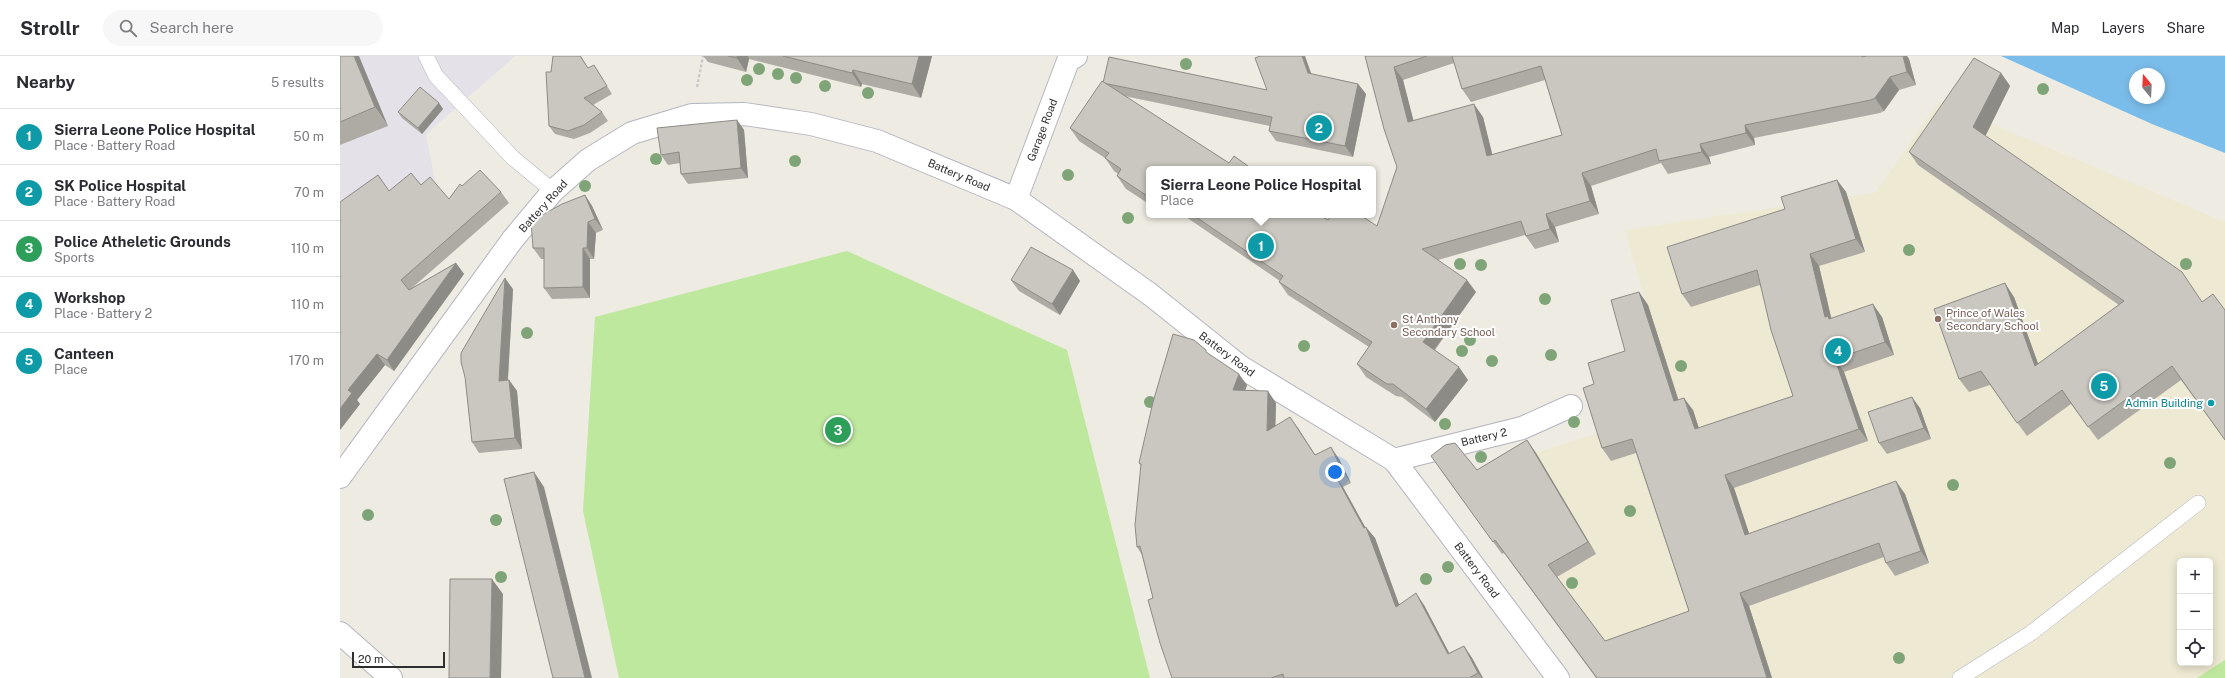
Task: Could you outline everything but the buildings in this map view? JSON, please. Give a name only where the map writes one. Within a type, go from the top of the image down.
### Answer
[{"type":"street","name":"Garage Road","points":[[1016,199],[1072,58]]},
{"type":"street","name":"Battery Road","points":[[340,477],[513,239],[553,191],[588,160],[632,133],[692,115],[744,114],[811,124],[877,141],[1016,199],[1151,295],[1241,367],[1394,460],[1558,678]]},
{"type":"street","name":"Battery 2","points":[[1394,460],[1522,428],[1570,406]]},
{"type":"street","points":[[340,633],[391,678]]},
{"type":"lane","points":[[426,56],[436,76],[513,158],[553,191]]},
{"type":"lane","points":[[1960,678],[2031,633],[2198,503]]},
{"type":"shaded area","points":[[340,56],[515,56],[426,134],[436,187],[340,268]]},
{"type":"shaded area","name":"Prince of Wales Secondary School","points":[[1939,102],[2225,222],[2225,678],[1600,678],[1453,479],[1677,408],[1625,230],[1875,193]]},
{"type":"green space","points":[[847,251],[1067,350],[1150,678],[619,678],[583,511],[595,317]]},
{"type":"green space","points":[[2225,660],[2225,678],[2197,678]]},
{"type":"water","points":[[2001,56],[2225,56],[2225,153],[2152,124]]},
{"type":"place","name":"SK Police Hospital","points":[[1319,128]]},
{"type":"place","name":"Sierra Leone Police Hospital","points":[[1261,246]]},
{"type":"place","name":"Prince of Wales Secondary School","points":[[1938,319]]},
{"type":"place","name":"St Anthony Secondary School","points":[[1394,325]]},
{"type":"place","name":"Workshop","points":[[1838,351]]},
{"type":"place","name":"Canteen","points":[[2104,386]]},
{"type":"place","name":"Admin Building","points":[[2211,403]]},
{"type":"place","name":"Police Atheletic Grounds","points":[[838,430]]}]
